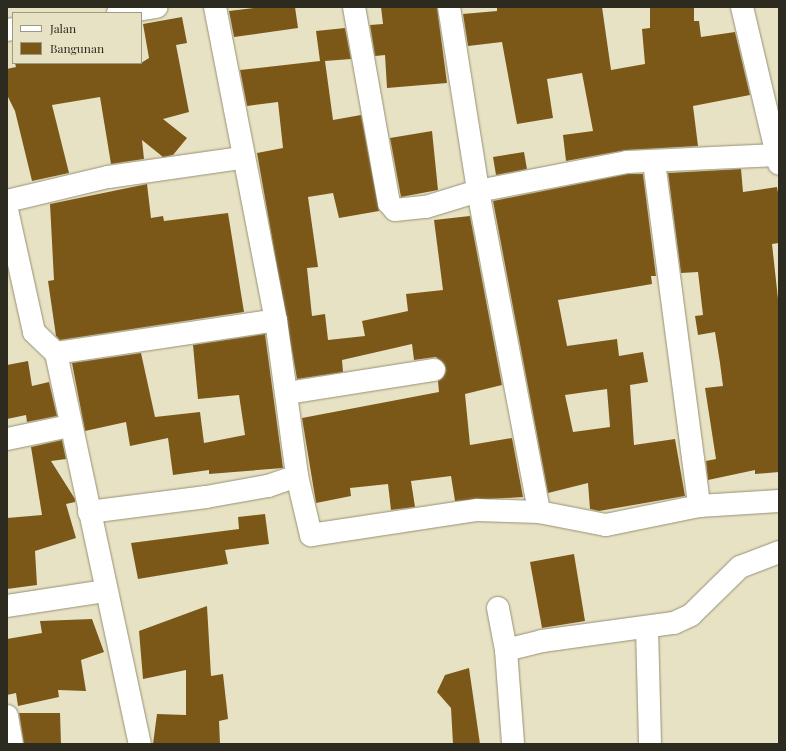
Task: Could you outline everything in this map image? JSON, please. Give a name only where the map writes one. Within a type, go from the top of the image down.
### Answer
[{"type":"street","points":[[124,12],[157,7]]},
{"type":"street","points":[[215,7],[242,158],[276,320],[288,393],[297,476],[309,531],[316,536],[477,510],[539,512],[606,525],[699,506],[779,501]]},
{"type":"street","points":[[354,7],[392,208],[426,207],[478,191],[627,162],[778,159],[742,7]]},
{"type":"street","points":[[449,7],[478,191],[539,512]]},
{"type":"street","points":[[7,201],[108,177],[242,158]]},
{"type":"street","points":[[654,162],[699,506]]},
{"type":"street","points":[[7,210],[13,268],[34,332],[56,353],[105,591],[140,744]]},
{"type":"street","points":[[56,353],[276,320]]},
{"type":"street","points":[[288,393],[434,370]]},
{"type":"street","points":[[7,439],[70,426]]},
{"type":"street","points":[[89,512],[245,490],[297,476]]},
{"type":"street","points":[[506,650],[542,641],[647,628],[674,623],[691,615],[740,567],[779,552]]},
{"type":"street","points":[[7,606],[105,591]]},
{"type":"street","points":[[498,608],[506,650],[513,744]]},
{"type":"street","points":[[647,628],[650,744]]},
{"type":"street","points":[[7,716],[12,744]]},
{"type":"building","points":[[261,7],[295,7],[298,28],[234,37],[229,11]]},
{"type":"building","points":[[381,7],[437,7],[447,83],[387,88],[385,55],[375,56],[370,25],[383,24]]},
{"type":"building","points":[[497,7],[602,7],[611,70],[645,64],[642,29],[650,28],[650,7],[694,7],[694,21],[699,21],[701,37],[735,32],[750,95],[693,106],[698,146],[626,150],[566,161],[563,135],[593,131],[582,73],[547,79],[553,118],[517,124],[502,42],[468,46],[463,14],[497,11]]},
{"type":"building","points":[[182,17],[187,43],[176,45],[189,112],[163,119],[187,138],[173,155],[163,157],[142,140],[144,159],[111,164],[100,97],[52,105],[69,173],[32,181],[15,111],[7,95],[7,69],[16,67],[15,64],[142,64],[142,62],[149,58],[143,24]]},
{"type":"building","points":[[345,28],[351,59],[325,61],[333,120],[361,115],[379,211],[339,218],[333,193],[308,197],[318,267],[307,268],[312,316],[325,314],[328,340],[365,336],[362,321],[408,311],[406,294],[443,290],[434,220],[470,216],[502,385],[465,394],[470,445],[512,438],[523,497],[455,501],[451,476],[411,481],[415,507],[391,510],[388,484],[350,488],[351,496],[316,503],[302,418],[439,392],[438,381],[446,368],[436,357],[414,360],[412,344],[342,360],[343,372],[297,379],[257,153],[283,148],[278,102],[247,106],[240,70],[320,61],[316,31]]},
{"type":"building","points":[[432,131],[438,190],[401,197],[390,138]]},
{"type":"building","points":[[524,152],[527,169],[496,175],[493,157]]},
{"type":"building","points":[[741,169],[743,192],[777,187],[779,198],[779,243],[772,244],[779,308],[779,472],[755,474],[755,470],[708,480],[706,461],[716,459],[705,388],[723,386],[715,332],[698,335],[695,316],[703,315],[698,272],[681,273],[668,173]]},
{"type":"building","points":[[628,174],[643,174],[656,276],[651,276],[652,284],[558,300],[567,346],[617,339],[619,356],[643,352],[648,382],[630,385],[634,445],[675,439],[685,496],[599,511],[590,509],[588,483],[548,493],[493,201]],"holes":[[[607,389],[610,427],[573,432],[565,395]]]},
{"type":"building","points":[[147,184],[151,218],[163,216],[164,221],[228,213],[244,312],[60,340],[56,336],[48,281],[54,280],[50,204]]},
{"type":"building","points":[[265,334],[283,468],[209,474],[209,470],[173,475],[168,438],[130,446],[126,422],[85,431],[72,363],[141,353],[155,417],[200,412],[204,443],[245,435],[239,395],[198,399],[193,345]]},
{"type":"building","points":[[28,361],[32,386],[49,382],[57,416],[27,422],[26,415],[7,419],[7,365]]},
{"type":"building","points":[[62,440],[66,459],[51,461],[75,499],[75,502],[66,504],[76,538],[35,551],[37,585],[7,589],[7,518],[42,515],[31,447]]},
{"type":"building","points":[[265,514],[269,544],[225,550],[228,564],[138,579],[131,543],[239,529],[238,517]]},
{"type":"building","points":[[574,554],[585,621],[542,628],[530,562]]},
{"type":"building","points":[[207,606],[211,676],[223,674],[228,719],[219,721],[220,744],[153,744],[157,714],[186,715],[186,670],[143,679],[139,631]]},
{"type":"building","points":[[92,619],[104,652],[81,660],[86,691],[58,690],[59,697],[18,706],[16,693],[7,695],[7,639],[42,633],[40,621]]},
{"type":"building","points":[[469,668],[480,744],[453,744],[451,708],[437,692],[445,675]]},
{"type":"building","points":[[19,713],[60,713],[61,744],[24,744]]}]
